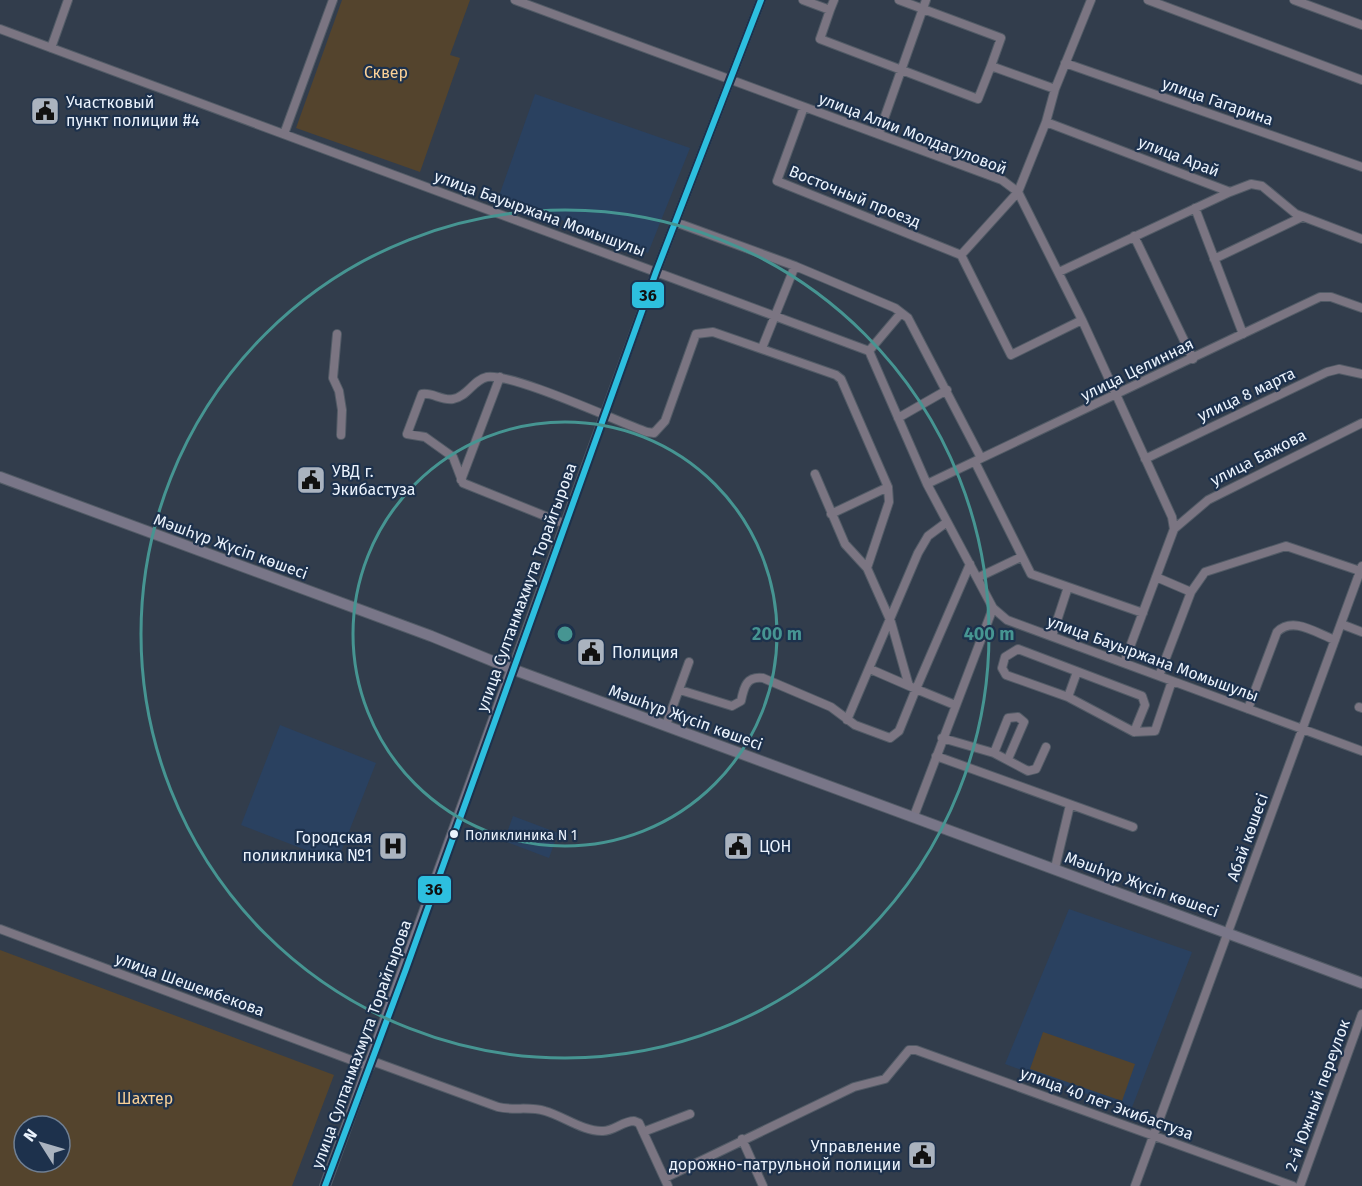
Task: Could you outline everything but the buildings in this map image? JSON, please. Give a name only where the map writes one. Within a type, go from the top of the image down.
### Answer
[{"type":"main road","name":"Мәшһүр Жүсіп көшесі","points":[[0,477],[420,632],[512,669],[1228,931],[1362,983]]},
{"type":"main road","name":"улица Султанмахмута Торайгырова","points":[[325,1186],[512,669]]},
{"type":"street","points":[[51,48],[68,0]]},
{"type":"street","points":[[284,134],[333,0]]},
{"type":"street","name":"улица Алии Молдагуловой","points":[[516,0],[1002,180],[1018,192],[1082,320],[1172,517],[1174,530]]},
{"type":"street","name":"улица Султанмахмута Торайгырова","points":[[512,669],[656,272],[761,0]]},
{"type":"street","points":[[803,0],[830,10]]},
{"type":"street","points":[[834,0],[820,39],[978,99],[1001,38],[899,0]]},
{"type":"street","points":[[879,133],[926,0]]},
{"type":"street","points":[[1082,320],[1011,355],[961,255],[1018,192],[1046,122],[1055,89],[1091,0]]},
{"type":"street","points":[[1148,0],[1362,80]]},
{"type":"street","points":[[1294,0],[1362,26]]},
{"type":"street","name":"улица Бауыржана Момышулы","points":[[0,29],[869,351],[927,484],[993,608],[1007,620],[1362,751]]},
{"type":"street","name":"улица Гагарина","points":[[1065,63],[1362,167]]},
{"type":"street","points":[[991,66],[1055,89]]},
{"type":"street","name":"Восточный проезд","points":[[804,107],[777,181],[961,255]]},
{"type":"street","name":"улица Арай","points":[[1046,122],[1230,192],[1251,184],[1262,186],[1302,217],[1362,239]]},
{"type":"street","points":[[1059,272],[1230,192]]},
{"type":"street","points":[[1195,208],[1243,334]]},
{"type":"street","points":[[1214,259],[1302,217]]},
{"type":"street","points":[[675,222],[795,266],[908,318],[947,390],[1020,557],[1031,574],[1143,614]]},
{"type":"street","points":[[1134,236],[1193,358]]},
{"type":"street","points":[[762,348],[795,266]]},
{"type":"street","name":"улица Целинная","points":[[927,484],[1320,297],[1331,297],[1362,308]]},
{"type":"street","points":[[869,351],[901,313]]},
{"type":"street","points":[[461,481],[455,459],[451,455],[425,436],[407,434],[422,394],[442,399],[455,399],[472,384],[486,377],[500,377],[524,383],[647,432],[660,428],[696,334],[713,332],[836,375],[841,379],[888,487],[889,502],[867,568]]},
{"type":"street","points":[[337,334],[333,378],[339,391],[342,410],[341,435]]},
{"type":"street","name":"улица 8 марта","points":[[1145,459],[1327,372],[1339,369],[1362,374]]},
{"type":"street","points":[[461,481],[500,377]]},
{"type":"street","points":[[898,418],[947,390]]},
{"type":"street","name":"улица Бажова","points":[[1174,530],[1208,500],[1362,423]]},
{"type":"street","points":[[815,474],[845,544],[867,568],[891,622],[912,687]]},
{"type":"street","points":[[461,481],[565,524]]},
{"type":"street","points":[[831,514],[888,487]]},
{"type":"street","points":[[847,720],[891,622],[918,553],[928,536],[947,522]]},
{"type":"street","points":[[1124,663],[1174,530]]},
{"type":"street","points":[[1159,676],[1191,592],[1205,572],[1286,546],[1361,568]]},
{"type":"street","points":[[977,578],[1020,557]]},
{"type":"street","points":[[680,690],[732,706],[741,701],[743,689],[749,680],[763,678],[831,707],[847,720],[890,738],[895,736],[912,687],[970,564]]},
{"type":"street","name":"Абай көшесі","points":[[1135,1186],[1361,568]]},
{"type":"street","points":[[1156,577],[1191,592]]},
{"type":"street","points":[[1052,636],[1068,587]]},
{"type":"street","points":[[914,816],[993,608]]},
{"type":"street","points":[[1248,709],[1277,632],[1284,625],[1293,624],[1335,640]]},
{"type":"street","points":[[1341,624],[1362,632]]},
{"type":"street","points":[[1134,732],[1145,705],[1142,696],[1018,649],[1005,657],[1002,668],[1006,675],[1068,698],[1134,732],[1155,731],[1172,681]]},
{"type":"street","points":[[666,725],[689,662]]},
{"type":"street","points":[[870,669],[955,705]]},
{"type":"street","points":[[1068,698],[1077,672]]},
{"type":"street","points":[[994,753],[1008,718],[1018,717],[1024,722],[1008,759]]},
{"type":"street","points":[[942,738],[994,753],[1028,771],[1036,769],[1046,747]]},
{"type":"street","points":[[936,756],[1133,827]]},
{"type":"street","points":[[1055,868],[1070,805]]},
{"type":"street","name":"улица Шешембекова","points":[[0,928],[371,1064],[498,1107],[516,1111],[526,1108],[544,1110],[595,1131],[605,1131],[634,1121],[639,1123],[643,1132]]},
{"type":"street","name":"2-й Южный переулок","points":[[1300,1186],[1362,1014]]},
{"type":"street","name":"улица 40 лет Экибастуза","points":[[742,1139],[854,1087],[885,1079],[909,1050],[916,1050],[1293,1186]]},
{"type":"street","points":[[690,1114],[643,1132],[667,1182],[742,1139],[763,1186]]},
{"type":"shaded area","points":[[535,94],[690,148],[648,253],[499,196]]},
{"type":"shaded area","points":[[280,725],[376,763],[337,862],[241,825]]},
{"type":"shaded area","points":[[513,816],[558,833],[549,858],[504,841]]},
{"type":"shaded area","points":[[1069,909],[1192,952],[1131,1110],[1005,1064]]},
{"type":"green space","name":"Сквер","points":[[342,0],[470,0],[450,55],[460,58],[420,172],[296,128]]},
{"type":"green space","name":"Шахтер","points":[[0,950],[334,1075],[292,1186],[0,1186]]},
{"type":"green space","points":[[1043,1032],[1135,1064],[1122,1101],[1030,1069]]},
{"type":"transit line","name":"36","points":[[325,1186],[406,969],[656,272],[761,0]]},
{"type":"place","name":"Участковый пункт полиции #4","points":[[45,111]]},
{"type":"place","name":"УВД г. Экибастуза","points":[[311,480]]},
{"type":"place","name":"Полиция","points":[[591,652]]},
{"type":"place","name":"Поликлиника N 1","points":[[454,834]]},
{"type":"place","name":"Городская поликлиника №1","points":[[393,846]]},
{"type":"place","name":"ЦОН","points":[[738,846]]},
{"type":"place","name":"Управление дорожно-патрульной полиции","points":[[922,1155]]}]
